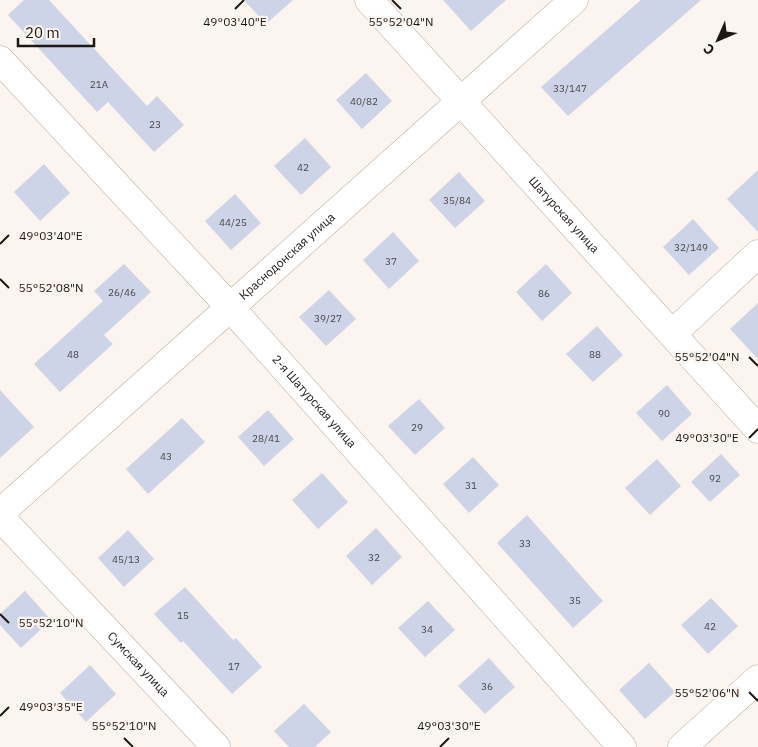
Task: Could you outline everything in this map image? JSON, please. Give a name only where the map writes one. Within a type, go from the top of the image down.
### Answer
[{"type":"street","name":"Шатурская улица","points":[[369,0],[758,429]]},
{"type":"street","name":"Краснодонская улица","points":[[0,513],[574,0]]},
{"type":"street","name":"2-я Шатурская улица","points":[[0,60],[230,307],[622,747]]},
{"type":"street","points":[[672,334],[758,254]]},
{"type":"street","name":"Сумская улица","points":[[0,517],[216,747]]},
{"type":"street","points":[[682,747],[758,679]]},
{"type":"building","points":[[24,0],[49,0],[147,106],[157,96],[184,125],[154,152],[108,102],[97,112],[8,15]]},
{"type":"building","points":[[244,0],[293,0],[266,24]]},
{"type":"building","points":[[443,0],[506,0],[471,31]]},
{"type":"building","points":[[641,0],[701,0],[568,116],[541,87]]},
{"type":"building","points":[[366,73],[392,101],[362,129],[336,100]]},
{"type":"building","points":[[305,138],[331,167],[301,195],[274,166]]},
{"type":"building","points":[[44,164],[70,193],[40,221],[14,192]]},
{"type":"building","points":[[758,170],[758,232],[727,199]]},
{"type":"building","points":[[459,172],[485,201],[455,228],[429,200]]},
{"type":"building","points":[[235,194],[261,223],[231,250],[205,221]]},
{"type":"building","points":[[693,219],[719,248],[689,275],[663,247]]},
{"type":"building","points":[[393,232],[419,261],[389,289],[363,260]]},
{"type":"building","points":[[124,264],[151,292],[104,335],[113,344],[60,392],[34,364],[103,301],[94,291]]},
{"type":"building","points":[[546,264],[572,293],[542,321],[516,292]]},
{"type":"building","points":[[329,290],[356,319],[326,346],[299,317]]},
{"type":"building","points":[[758,303],[758,359],[730,329]]},
{"type":"building","points":[[597,326],[623,355],[593,382],[566,354]]},
{"type":"building","points":[[667,385],[692,414],[662,441],[636,413]]},
{"type":"building","points":[[0,390],[34,427],[0,458]]},
{"type":"building","points":[[419,399],[445,428],[415,455],[388,426]]},
{"type":"building","points":[[268,410],[294,439],[264,466],[238,437]]},
{"type":"building","points":[[182,418],[205,442],[148,494],[126,469]]},
{"type":"building","points":[[721,454],[740,475],[710,502],[691,482]]},
{"type":"building","points":[[473,457],[499,485],[469,513],[443,484]]},
{"type":"building","points":[[657,459],[681,486],[650,515],[625,488]]},
{"type":"building","points":[[322,473],[348,502],[318,529],[292,500]]},
{"type":"building","points":[[527,515],[603,601],[573,628],[497,543]]},
{"type":"building","points":[[376,528],[402,557],[372,585],[346,556]]},
{"type":"building","points":[[128,530],[154,559],[124,587],[98,558]]},
{"type":"building","points":[[185,587],[233,640],[236,638],[262,667],[232,694],[183,641],[181,643],[154,614]]},
{"type":"building","points":[[25,591],[51,620],[21,648],[0,625],[0,614]]},
{"type":"building","points":[[711,598],[738,626],[708,654],[681,625]]},
{"type":"building","points":[[428,601],[455,630],[425,657],[398,628]]},
{"type":"building","points":[[489,658],[515,687],[485,714],[458,686]]},
{"type":"building","points":[[649,663],[675,692],[645,719],[619,690]]},
{"type":"building","points":[[90,665],[116,694],[86,722],[60,693]]},
{"type":"building","points":[[304,704],[331,732],[315,747],[289,747],[274,731]]}]
